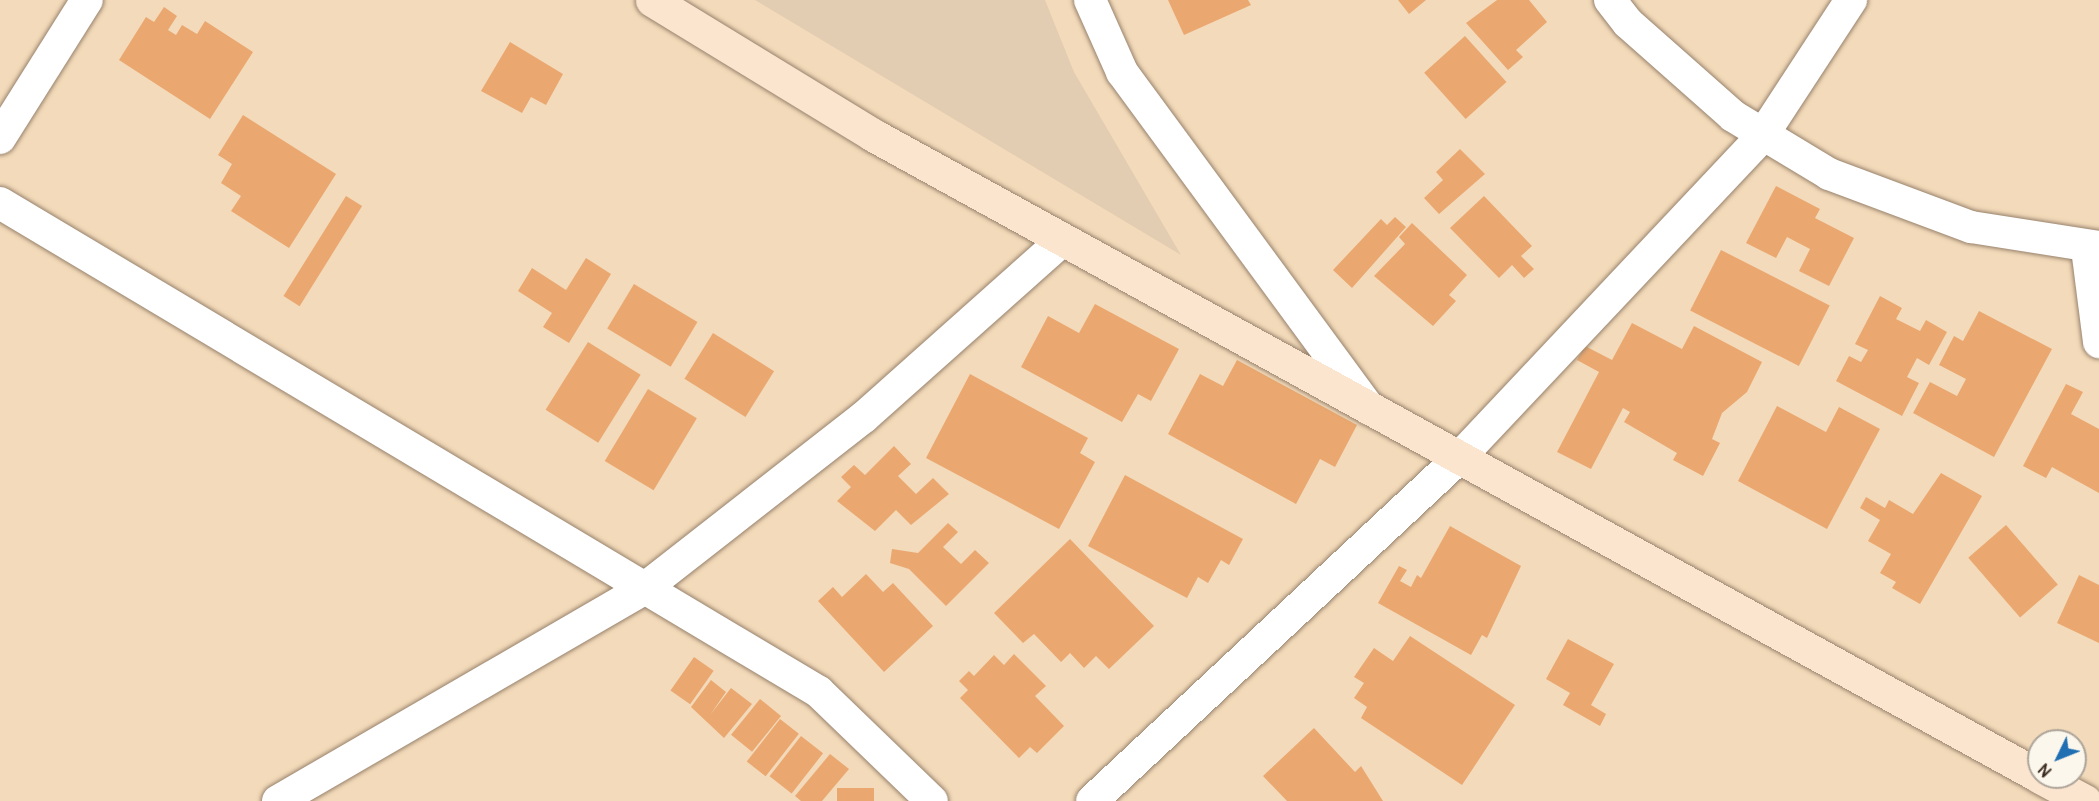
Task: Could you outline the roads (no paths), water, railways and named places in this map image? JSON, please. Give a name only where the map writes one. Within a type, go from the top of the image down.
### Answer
[{"type":"street","points":[[0,138],[87,0]]},
{"type":"street","points":[[652,0],[873,135],[2027,770]]},
{"type":"street","points":[[1090,0],[1122,72],[1370,410]]},
{"type":"street","points":[[1610,0],[1628,23],[1762,136],[1829,174],[1971,227],[2093,248],[2099,342]]},
{"type":"street","points":[[1092,801],[1458,459],[1762,136],[1851,0]]},
{"type":"street","points":[[0,203],[819,692],[932,801]]},
{"type":"street","points":[[278,801],[645,588],[864,417],[1063,240]]},
{"type":"street","points":[[2062,789],[2085,801]]}]
